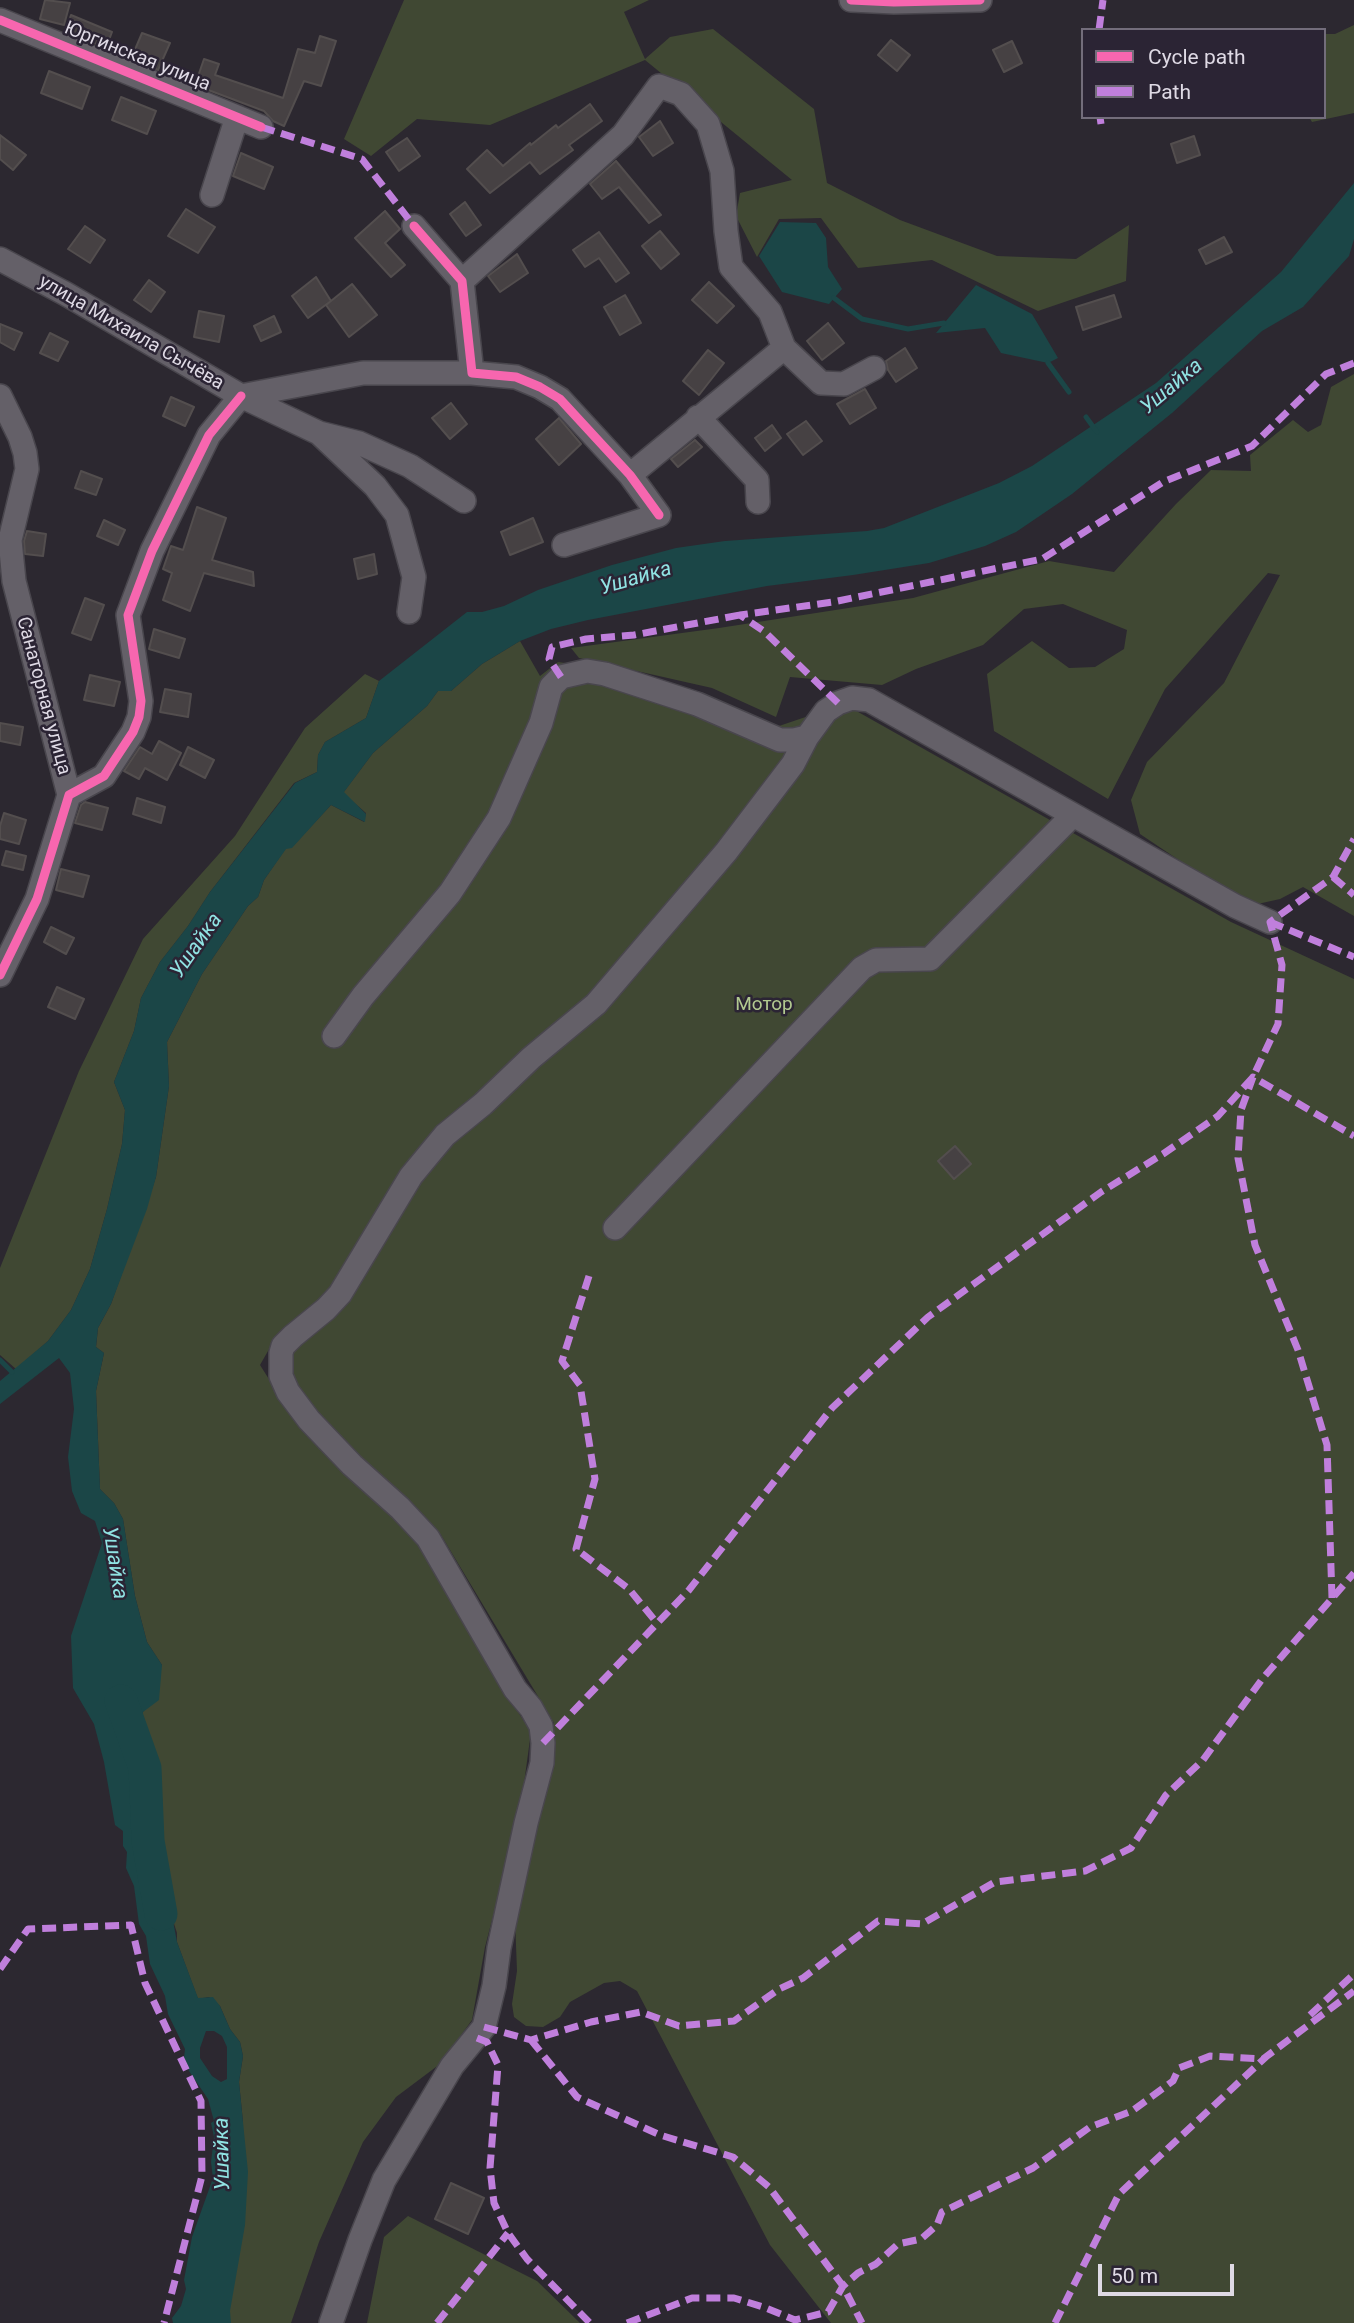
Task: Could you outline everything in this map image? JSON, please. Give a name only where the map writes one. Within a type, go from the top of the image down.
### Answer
[{"type":"street","points":[[851,0],[980,0]]},
{"type":"street","name":"Юргинская улица","points":[[0,20],[261,127]]},
{"type":"street","points":[[462,281],[623,135],[659,86],[681,94],[708,124],[722,171],[731,267],[771,312],[784,348],[821,383],[844,384],[874,368]]},
{"type":"street","points":[[212,195],[237,117]]},
{"type":"street","points":[[414,226],[462,281],[472,373],[516,377],[561,399],[630,475],[659,515],[564,545]]},
{"type":"street","name":"улица Михаила Сычёва","points":[[0,259],[66,294],[241,396],[363,373],[472,373]]},
{"type":"street","points":[[630,475],[784,348]]},
{"type":"street","name":"Санаторная улица","points":[[0,396],[20,437],[27,469],[10,540],[14,581],[69,795]]},
{"type":"street","points":[[1,970],[37,899],[69,795],[104,776],[139,718],[141,701],[128,615],[152,551],[209,435],[241,396],[319,433],[359,443],[410,466],[464,501]]},
{"type":"street","points":[[698,417],[757,480],[758,502]]},
{"type":"street","points":[[319,433],[375,486],[397,515],[414,577],[409,612]]},
{"type":"street","points":[[334,1036],[363,996],[450,893],[499,818],[541,723],[551,687],[561,677],[587,671],[605,674],[698,704],[780,740],[807,737]]},
{"type":"street","points":[[331,2323],[359,2240],[384,2180],[452,2066],[484,2027],[526,1823],[542,1763],[543,1743],[541,1726],[531,1708],[515,1689],[428,1538],[400,1507],[352,1465],[309,1420],[288,1392],[281,1376],[281,1353],[293,1336],[340,1294],[411,1176],[445,1135],[596,1004],[726,852],[793,764],[807,737],[826,711],[838,703],[852,698],[869,700],[1235,906],[1270,922]]},
{"type":"street","points":[[615,1228],[862,968],[876,960],[930,959],[1073,814]]},
{"type":"green space","points":[[404,0],[649,0],[624,12],[645,59],[670,37],[713,29],[814,109],[827,183],[900,220],[997,256],[1076,259],[1129,225],[1126,281],[1038,311],[932,260],[858,268],[821,218],[779,219],[757,257],[736,216],[740,193],[792,180],[645,60],[490,125],[417,119],[371,156],[344,139]]},
{"type":"green space","points":[[1354,25],[1354,113],[1326,119],[1326,34],[1335,34]]},
{"type":"green space","points":[[1354,374],[1354,916],[1303,887],[1280,899],[1253,905],[1222,889],[1140,834],[1131,800],[1147,762],[1224,683],[1280,575],[1268,573],[1165,689],[1108,799],[994,731],[987,674],[1032,641],[1069,668],[1095,667],[1124,649],[1127,630],[1063,604],[1024,609],[983,645],[916,669],[882,685],[790,677],[776,717],[712,688],[579,658],[571,648],[913,598],[1049,561],[1114,572],[1211,470],[1251,471],[1250,455],[1293,420],[1308,432],[1321,425],[1331,387]]},
{"type":"green space","name":"Мотор","points":[[520,641],[540,676],[558,662],[602,668],[776,727],[844,704],[1231,922],[1354,979],[1354,2323],[831,2323],[770,2245],[637,1991],[620,1981],[604,1983],[570,2002],[560,2017],[543,2027],[526,2026],[514,2017],[512,2004],[517,1971],[515,1919],[527,1841],[554,1723],[441,1535],[313,1418],[272,1344],[260,1365],[279,1395],[422,1544],[494,1675],[531,1732],[520,1813],[485,1947],[472,2020],[440,2064],[396,2097],[363,2142],[319,2242],[291,2323],[228,2323],[243,2122],[239,2082],[243,2056],[240,2042],[230,2029],[220,2006],[209,1997],[198,1999],[177,1942],[177,1933],[159,1877],[149,1867],[153,1858],[148,1848],[131,1757],[143,1712],[162,1665],[147,1642],[135,1596],[123,1519],[114,1503],[100,1489],[96,1391],[104,1353],[96,1347],[98,1328],[111,1304],[156,1177],[169,1086],[167,1042],[202,974],[248,906],[258,897],[264,880],[286,848],[292,847],[331,805],[364,822],[366,813],[343,793],[373,753],[427,706],[438,691],[451,691],[482,664]]},
{"type":"green space","points":[[365,674],[379,681],[366,718],[325,742],[318,755],[317,772],[294,783],[160,962],[141,998],[134,1031],[114,1082],[125,1110],[122,1144],[90,1269],[71,1310],[48,1341],[16,1369],[0,1355],[0,1268],[79,1071],[143,939],[235,836],[305,728]]},
{"type":"green space","points":[[408,2216],[537,2281],[580,2323],[367,2323],[384,2237]]},
{"type":"water","points":[[1354,183],[1354,239],[1349,256],[1303,307],[1262,331],[1172,413],[1072,494],[1016,532],[985,546],[929,563],[767,586],[551,629],[520,641],[482,664],[451,691],[438,691],[427,706],[373,753],[344,792],[366,814],[365,822],[331,805],[292,848],[286,849],[264,880],[258,897],[248,906],[202,974],[167,1042],[169,1086],[156,1177],[147,1209],[111,1304],[98,1328],[96,1347],[104,1353],[96,1391],[100,1489],[114,1503],[123,1519],[135,1596],[147,1642],[162,1665],[159,1700],[143,1712],[131,1757],[143,1797],[146,1820],[144,1826],[148,1848],[153,1858],[149,1867],[159,1877],[168,1898],[167,1905],[171,1910],[177,1942],[198,1998],[213,1997],[220,2006],[230,2029],[240,2042],[243,2056],[239,2082],[248,2172],[245,2225],[230,2311],[231,2323],[173,2323],[172,2318],[181,2306],[186,2289],[184,2280],[192,2237],[213,2178],[211,2162],[214,2137],[211,2123],[214,2121],[208,2099],[189,2071],[184,2058],[185,2049],[168,2014],[165,1996],[150,1964],[146,1936],[139,1924],[134,1886],[126,1868],[127,1852],[123,1846],[123,1831],[115,1825],[94,1724],[73,1688],[71,1636],[102,1543],[95,1521],[81,1513],[72,1491],[68,1457],[74,1409],[70,1373],[59,1358],[0,1404],[0,1381],[48,1341],[71,1310],[90,1269],[122,1144],[125,1110],[114,1082],[134,1031],[141,998],[160,962],[210,892],[295,783],[317,772],[318,755],[325,742],[366,718],[379,681],[467,612],[482,612],[504,606],[538,590],[612,565],[676,548],[725,541],[884,528],[999,483],[1032,466],[1156,383],[1281,272]],"holes":[[[206,2031],[214,2031],[222,2036],[227,2047],[227,2079],[221,2082],[212,2076],[200,2058],[200,2048]]]},
{"type":"water","points":[[780,222],[816,223],[826,238],[828,267],[842,289],[829,304],[782,292],[759,256]]},
{"type":"water","points":[[976,285],[1032,314],[1058,358],[1048,363],[1001,353],[985,328],[936,333]]},
{"type":"building","points":[[45,0],[70,3],[64,25],[40,19]]},
{"type":"building","points":[[71,15],[112,32],[106,48],[65,31]]},
{"type":"building","points":[[142,33],[170,43],[158,70],[131,59]]},
{"type":"building","points":[[320,36],[336,41],[321,86],[304,81],[284,126],[273,121],[264,111],[195,85],[204,59],[219,64],[215,75],[283,98],[298,49],[315,53]]},
{"type":"building","points":[[891,40],[910,55],[897,71],[878,55]]},
{"type":"building","points":[[1012,41],[1022,63],[1004,72],[993,50]]},
{"type":"building","points":[[49,71],[90,87],[82,109],[41,93]]},
{"type":"building","points":[[121,97],[156,111],[147,134],[112,120]]},
{"type":"building","points":[[590,104],[602,121],[569,145],[573,150],[540,174],[530,162],[490,193],[467,169],[487,150],[503,166],[530,143],[531,145],[556,125],[558,128]]},
{"type":"building","points":[[660,121],[673,143],[653,156],[639,137]]},
{"type":"building","points":[[0,135],[26,155],[13,170],[0,159]]},
{"type":"building","points":[[1194,136],[1200,155],[1177,163],[1171,144]]},
{"type":"building","points":[[407,138],[420,156],[399,171],[386,152]]},
{"type":"building","points":[[241,153],[273,167],[264,189],[233,176]]},
{"type":"building","points":[[616,161],[661,215],[649,223],[619,187],[602,199],[590,184]]},
{"type":"building","points":[[465,202],[481,225],[466,236],[450,214]]},
{"type":"building","points":[[186,209],[215,227],[198,253],[168,236]]},
{"type":"building","points":[[385,211],[400,229],[385,243],[405,265],[391,277],[355,238]]},
{"type":"building","points":[[85,226],[105,240],[90,263],[68,249]]},
{"type":"building","points":[[660,231],[679,254],[661,269],[642,246]]},
{"type":"building","points":[[599,232],[629,273],[616,282],[599,258],[585,267],[573,250]]},
{"type":"building","points":[[1224,237],[1232,252],[1206,264],[1199,250]]},
{"type":"building","points":[[517,254],[528,273],[500,292],[488,276]]},
{"type":"building","points":[[316,277],[331,301],[308,318],[292,296]]},
{"type":"building","points":[[149,280],[165,292],[151,312],[134,300]]},
{"type":"building","points":[[709,282],[734,306],[717,323],[692,300]]},
{"type":"building","points":[[352,284],[377,315],[349,337],[326,305]]},
{"type":"building","points":[[625,295],[641,323],[620,335],[604,307]]},
{"type":"building","points":[[1114,295],[1121,317],[1083,330],[1076,307]]},
{"type":"building","points":[[199,311],[224,316],[219,342],[194,337]]},
{"type":"building","points":[[274,316],[281,332],[261,341],[254,326]]},
{"type":"building","points":[[828,323],[844,343],[822,360],[807,341]]},
{"type":"building","points":[[0,324],[22,333],[14,350],[0,342]]},
{"type":"building","points":[[50,333],[68,342],[58,361],[40,353]]},
{"type":"building","points":[[905,348],[917,368],[896,382],[886,361]]},
{"type":"building","points":[[708,350],[724,363],[699,395],[683,381]]},
{"type":"building","points":[[865,389],[876,408],[850,424],[837,404]]},
{"type":"building","points":[[171,397],[194,407],[185,426],[163,416]]},
{"type":"building","points":[[451,403],[467,424],[450,439],[432,418]]},
{"type":"building","points":[[559,418],[581,444],[559,465],[536,439]]},
{"type":"building","points":[[806,421],[822,441],[803,455],[787,434]]},
{"type":"building","points":[[772,425],[781,438],[765,451],[755,438]]},
{"type":"building","points":[[695,440],[702,447],[678,467],[671,459]]},
{"type":"building","points":[[81,471],[102,479],[96,495],[75,488]]},
{"type":"building","points":[[197,507],[226,518],[212,560],[253,572],[254,586],[204,573],[190,611],[163,600],[172,573],[163,569],[171,546],[183,550]]},
{"type":"building","points":[[533,518],[543,542],[510,555],[501,532]]},
{"type":"building","points":[[104,520],[125,530],[118,545],[97,536]]},
{"type":"building","points":[[27,531],[46,534],[43,556],[25,554],[24,541]]},
{"type":"building","points":[[374,554],[377,574],[358,579],[354,559]]},
{"type":"building","points":[[85,598],[104,605],[91,640],[72,633]]},
{"type":"building","points":[[154,629],[185,639],[179,658],[149,649]]},
{"type":"building","points":[[90,675],[120,682],[114,706],[84,700]]},
{"type":"building","points":[[165,689],[191,694],[188,717],[160,712]]},
{"type":"building","points":[[0,723],[23,727],[20,745],[0,741]]},
{"type":"building","points":[[159,741],[181,753],[167,780],[145,768],[139,779],[124,771],[140,747],[152,754]]},
{"type":"building","points":[[188,747],[214,760],[205,778],[180,765]]},
{"type":"building","points":[[137,798],[165,807],[161,823],[133,814]]},
{"type":"building","points":[[85,802],[108,808],[102,830],[75,823],[81,805]]},
{"type":"building","points":[[4,813],[26,820],[19,844],[0,839]]},
{"type":"building","points":[[6,851],[26,856],[23,870],[2,865]]},
{"type":"building","points":[[61,869],[89,876],[83,897],[56,890]]},
{"type":"building","points":[[51,927],[74,938],[66,954],[44,942]]},
{"type":"building","points":[[57,987],[84,999],[75,1019],[48,1007]]},
{"type":"building","points":[[955,1146],[971,1164],[954,1179],[938,1161]]},
{"type":"building","points":[[451,2183],[484,2198],[468,2234],[435,2219]]},
{"type":"waterway","points":[[834,298],[862,319],[908,329],[944,323]]},
{"type":"waterway","points":[[1048,363],[1069,392]]},
{"type":"waterway","points":[[1086,417],[1097,432]]},
{"type":"waterway","points":[[0,1360],[12,1372]]},
{"type":"waterway","name":"Ушайка","points":[[121,1701],[145,1768],[148,1841],[161,1914]]},
{"type":"marked path","points":[[1099,28],[1103,0]]},
{"type":"marked path","points":[[1100,119],[1101,124]]},
{"type":"marked path","points":[[261,127],[362,159],[414,226]]},
{"type":"marked path","points":[[838,703],[765,632],[740,615],[833,602],[1042,559],[1163,482],[1252,446],[1326,374],[1354,363]]},
{"type":"marked path","points":[[561,677],[549,659],[552,647],[586,639],[634,635],[740,615]]},
{"type":"marked path","points":[[543,1743],[689,1590],[832,1408],[928,1317],[1101,1192],[1218,1116],[1253,1077],[1278,1024],[1282,965],[1270,922],[1333,877],[1354,839]]},
{"type":"marked path","points":[[1333,877],[1354,895]]},
{"type":"marked path","points":[[1270,922],[1354,957]]},
{"type":"marked path","points":[[1332,1598],[1327,1445],[1298,1350],[1255,1245],[1238,1158],[1241,1110],[1253,1077],[1354,1136]]},
{"type":"marked path","points":[[589,1276],[562,1361],[580,1385],[595,1479],[576,1549],[629,1589],[657,1623]]},
{"type":"marked path","points":[[484,2027],[531,2040],[591,2022],[641,2012],[679,2026],[734,2021],[779,1989],[803,1978],[878,1921],[922,1924],[995,1882],[1085,1871],[1131,1848],[1166,1795],[1203,1760],[1263,1678],[1354,1573]]},
{"type":"marked path","points":[[0,1969],[28,1929],[131,1925],[145,1983],[201,2101],[202,2176],[164,2323]]},
{"type":"marked path","points":[[1310,2015],[1354,1974]]},
{"type":"marked path","points":[[627,2323],[692,2298],[734,2298],[795,2320],[828,2312],[843,2286],[858,2273],[876,2264],[898,2244],[921,2239],[937,2225],[942,2212],[1033,2168],[1090,2127],[1132,2111],[1173,2081],[1179,2068],[1210,2056],[1263,2059],[1354,1991]]},
{"type":"marked path","points":[[477,2038],[487,2042],[498,2065],[490,2168],[494,2203],[508,2233],[527,2259],[590,2323]]},
{"type":"marked path","points":[[531,2040],[577,2097],[660,2135],[733,2157],[769,2187],[843,2286],[862,2323]]},
{"type":"marked path","points":[[1055,2323],[1119,2194],[1267,2056]]},
{"type":"marked path","points":[[437,2323],[508,2233]]},
{"type":"cycle path","points":[[851,0],[980,0]]},
{"type":"cycle path","points":[[0,20],[261,127]]},
{"type":"cycle path","points":[[414,226],[462,281],[472,373],[516,377],[560,399],[630,475],[659,515]]},
{"type":"cycle path","points":[[0,975],[37,899],[69,795],[104,776],[133,732],[141,701],[128,615],[152,551],[209,435],[241,396]]}]
